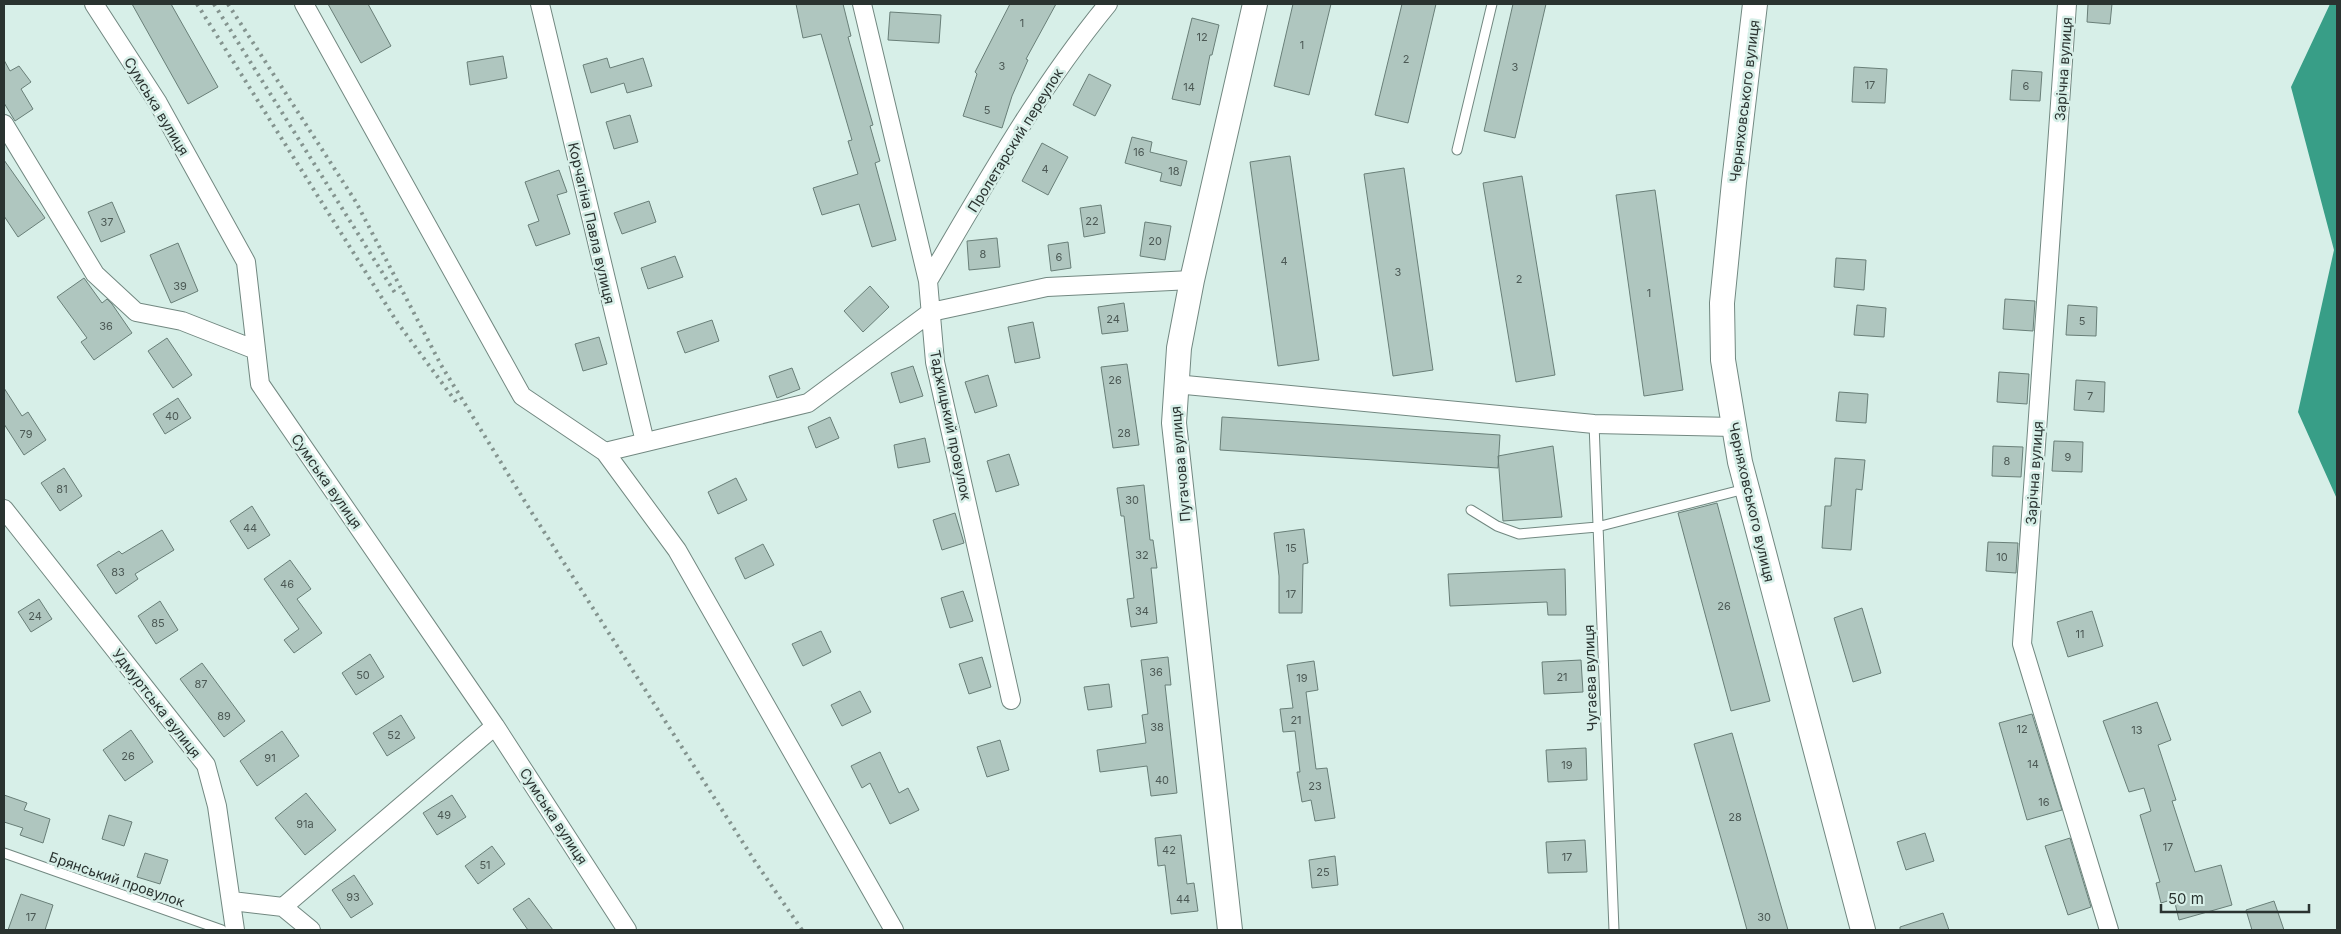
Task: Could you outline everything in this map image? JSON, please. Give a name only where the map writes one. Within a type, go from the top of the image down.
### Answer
[{"type":"street","name":"Сумська вулиця","points":[[94,4],[158,103],[246,262],[260,384],[496,726],[627,930]]},
{"type":"street","points":[[304,4],[522,396],[605,452],[676,550],[894,930]]},
{"type":"street","name":"Корчагіна Павла вулиця","points":[[540,4],[644,442]]},
{"type":"street","name":"Таджицький провулок","points":[[862,4],[928,280],[935,362],[1011,700]]},
{"type":"street","name":"Пролетарский переулок","points":[[928,280],[1006,147],[1083,34],[1108,4]]},
{"type":"street","name":"Пугачова вулиця","points":[[1230,930],[1174,423],[1175,384],[1179,348],[1192,280],[1255,4]]},
{"type":"street","name":"Черняховського вулиця","points":[[1755,4],[1722,304],[1723,360],[1734,427],[1747,488],[1863,930]]},
{"type":"street","name":"Зарічна вулиця","points":[[2067,4],[2022,644],[2109,930]]},
{"type":"street","points":[[4,124],[95,274],[136,312],[182,321],[256,350]]},
{"type":"street","points":[[605,452],[808,403],[931,312],[1047,287],[1192,280]]},
{"type":"street","points":[[1175,384],[1594,424],[1734,427]]},
{"type":"street","name":"Удмуртська вулиця","points":[[4,509],[206,764],[217,806],[235,930]]},
{"type":"street","points":[[4,530],[24,536]]},
{"type":"street","points":[[283,907],[496,726]]},
{"type":"street","points":[[232,901],[283,907],[311,930]]},
{"type":"lane","points":[[1458,150],[1492,4]]},
{"type":"lane","name":"Чугаєва вулиця","points":[[1594,424],[1614,930]]},
{"type":"lane","points":[[1471,510],[1497,526],[1519,534],[1597,526],[1747,488]]},
{"type":"lane","name":"Брянський провулок","points":[[4,853],[222,930]]},
{"type":"shaded area","points":[[2330,4],[2337,4],[2337,499],[2298,412],[2334,250],[2291,87]]},
{"type":"building","points":[[132,4],[171,4],[218,87],[188,104]]},
{"type":"building","points":[[328,4],[368,4],[391,46],[361,63]]},
{"type":"building","points":[[796,4],[843,4],[851,36],[848,37],[873,125],[870,126],[880,161],[875,163],[896,240],[872,247],[859,204],[822,215],[813,188],[858,174],[848,141],[852,140],[821,34],[803,38]]},
{"type":"building","points":[[1010,4],[1056,4],[1026,59],[1028,60],[1012,96],[1002,128],[963,116],[977,74],[975,72]]},
{"type":"building","points":[[1293,4],[1331,4],[1309,95],[1274,86]]},
{"type":"building","points":[[1402,4],[1436,4],[1408,123],[1375,115]]},
{"type":"building","points":[[1513,4],[1546,4],[1515,138],[1484,131]]},
{"type":"building","points":[[2088,4],[2112,4],[2110,24],[2087,22]]},
{"type":"building","points":[[890,12],[941,15],[939,43],[888,40]]},
{"type":"building","points":[[1192,18],[1219,25],[1212,55],[1210,55],[1200,105],[1172,99]]},
{"type":"building","points":[[503,56],[507,78],[470,85],[467,62]]},
{"type":"building","points":[[607,58],[610,68],[643,58],[652,86],[627,93],[624,83],[591,93],[583,65]]},
{"type":"building","points":[[4,60],[10,71],[19,66],[31,82],[21,89],[33,109],[15,121],[4,103]]},
{"type":"building","points":[[1854,67],[1887,69],[1885,103],[1852,102]]},
{"type":"building","points":[[2012,70],[2042,72],[2040,101],[2010,100]]},
{"type":"building","points":[[1089,74],[1111,85],[1095,116],[1073,105]]},
{"type":"building","points":[[630,115],[638,142],[614,149],[606,122]]},
{"type":"building","points":[[1132,137],[1152,142],[1150,152],[1187,161],[1181,186],[1160,181],[1162,173],[1125,163]]},
{"type":"building","points":[[1042,143],[1068,157],[1048,195],[1022,181]]},
{"type":"building","points":[[1290,156],[1319,360],[1278,366],[1250,162]]},
{"type":"building","points":[[4,160],[45,218],[18,237],[4,216]]},
{"type":"building","points":[[1404,168],[1433,370],[1393,376],[1364,174]]},
{"type":"building","points":[[559,170],[567,192],[557,195],[570,234],[536,246],[528,225],[539,221],[525,182]]},
{"type":"building","points":[[1522,176],[1555,375],[1516,382],[1483,183]]},
{"type":"building","points":[[1655,190],[1683,390],[1644,396],[1616,195]]},
{"type":"building","points":[[649,201],[656,222],[622,234],[614,213]]},
{"type":"building","points":[[112,202],[125,232],[101,242],[88,212]]},
{"type":"building","points":[[1101,205],[1105,233],[1084,237],[1080,208]]},
{"type":"building","points":[[1145,222],[1171,226],[1165,260],[1140,256]]},
{"type":"building","points":[[997,238],[1000,267],[969,270],[967,241]]},
{"type":"building","points":[[1068,242],[1071,268],[1051,271],[1048,245]]},
{"type":"building","points":[[178,243],[198,291],[171,303],[150,255]]},
{"type":"building","points":[[675,256],[683,277],[648,289],[641,268]]},
{"type":"building","points":[[1836,258],[1866,260],[1864,290],[1834,287]]},
{"type":"building","points":[[84,278],[102,303],[107,299],[112,304],[132,333],[94,360],[81,342],[87,338],[57,297]]},
{"type":"building","points":[[870,286],[889,307],[863,332],[844,311]]},
{"type":"building","points":[[2005,299],[2035,301],[2033,331],[2003,329]]},
{"type":"building","points":[[1124,303],[1128,331],[1102,334],[1098,307]]},
{"type":"building","points":[[1857,305],[1886,308],[1884,337],[1854,335]]},
{"type":"building","points":[[2068,305],[2097,307],[2096,336],[2066,335]]},
{"type":"building","points":[[712,320],[719,341],[685,353],[677,332]]},
{"type":"building","points":[[1033,322],[1040,358],[1015,363],[1008,327]]},
{"type":"building","points":[[599,337],[607,364],[583,371],[575,344]]},
{"type":"building","points":[[167,338],[192,375],[173,388],[148,351]]},
{"type":"building","points":[[1127,364],[1139,445],[1113,448],[1101,367]]},
{"type":"building","points":[[913,366],[923,396],[900,403],[891,373]]},
{"type":"building","points":[[792,368],[800,389],[777,398],[769,376]]},
{"type":"building","points":[[1999,372],[2029,374],[2027,404],[1997,402]]},
{"type":"building","points":[[988,375],[997,406],[975,413],[965,382]]},
{"type":"building","points":[[2076,380],[2105,382],[2104,412],[2074,410]]},
{"type":"building","points":[[4,388],[22,416],[28,412],[46,440],[24,455],[4,424]]},
{"type":"building","points":[[1839,392],[1868,394],[1866,423],[1836,421]]},
{"type":"building","points":[[178,398],[191,418],[165,434],[153,414]]},
{"type":"building","points":[[830,417],[839,438],[816,448],[808,427]]},
{"type":"building","points":[[1222,417],[1500,435],[1498,468],[1220,450]]},
{"type":"building","points":[[925,438],[930,462],[898,468],[894,445]]},
{"type":"building","points":[[2054,441],[2083,442],[2082,472],[2052,471]]},
{"type":"building","points":[[1553,446],[1562,517],[1503,521],[1498,456]]},
{"type":"building","points":[[1993,446],[2023,447],[2021,477],[1992,476]]},
{"type":"building","points":[[1009,454],[1019,485],[996,492],[987,461]]},
{"type":"building","points":[[1835,458],[1865,460],[1862,490],[1856,489],[1851,550],[1822,548],[1825,506],[1831,506]]},
{"type":"building","points":[[64,468],[82,496],[60,511],[41,483]]},
{"type":"building","points":[[736,478],[747,500],[718,514],[708,492]]},
{"type":"building","points":[[1144,485],[1150,540],[1153,540],[1157,568],[1151,568],[1157,623],[1131,627],[1127,599],[1134,598],[1124,516],[1121,516],[1117,488]]},
{"type":"building","points":[[1717,503],[1770,701],[1731,711],[1678,513]]},
{"type":"building","points":[[252,506],[270,535],[248,549],[230,521]]},
{"type":"building","points":[[955,513],[964,543],[942,550],[933,520]]},
{"type":"building","points":[[1304,529],[1308,563],[1303,564],[1302,613],[1279,613],[1279,576],[1274,533]]},
{"type":"building","points":[[162,530],[174,550],[135,574],[138,579],[116,594],[97,565],[119,551],[122,554]]},
{"type":"building","points":[[1988,542],[2018,543],[2016,573],[1986,571]]},
{"type":"building","points":[[763,544],[774,565],[745,579],[735,558]]},
{"type":"building","points":[[290,560],[311,589],[297,599],[322,633],[294,653],[284,640],[299,629],[264,579]]},
{"type":"building","points":[[1565,569],[1566,615],[1548,615],[1547,602],[1450,606],[1448,574]]},
{"type":"building","points":[[963,591],[973,621],[950,628],[941,598]]},
{"type":"building","points":[[39,599],[52,619],[31,632],[18,612]]},
{"type":"building","points":[[160,601],[178,630],[156,644],[138,616]]},
{"type":"building","points":[[1862,608],[1881,673],[1853,682],[1834,618]]},
{"type":"building","points":[[2092,611],[2103,646],[2068,657],[2057,622]]},
{"type":"building","points":[[821,631],[831,652],[803,666],[792,644]]},
{"type":"building","points":[[370,654],[384,677],[356,695],[342,673]]},
{"type":"building","points":[[982,657],[991,687],[969,694],[959,664]]},
{"type":"building","points":[[1168,657],[1171,685],[1165,685],[1177,793],[1151,796],[1147,766],[1100,772],[1097,750],[1146,743],[1142,715],[1148,714],[1141,660]]},
{"type":"building","points":[[1581,660],[1583,692],[1544,694],[1542,662]]},
{"type":"building","points":[[1314,661],[1318,690],[1306,692],[1316,769],[1327,768],[1335,818],[1315,821],[1311,800],[1302,802],[1297,772],[1300,772],[1295,731],[1283,732],[1280,709],[1293,708],[1287,665]]},
{"type":"building","points":[[202,663],[245,721],[224,737],[180,679]]},
{"type":"building","points":[[1109,684],[1112,707],[1088,710],[1084,687]]},
{"type":"building","points":[[860,691],[871,712],[842,726],[831,705]]},
{"type":"building","points":[[2157,702],[2171,740],[2158,745],[2176,800],[2172,801],[2195,872],[2221,865],[2232,905],[2179,920],[2174,899],[2161,903],[2156,883],[2160,882],[2140,815],[2151,811],[2144,788],[2129,792],[2103,721]]},
{"type":"building","points":[[2032,714],[2062,810],[2027,820],[1999,723]]},
{"type":"building","points":[[401,715],[415,738],[387,756],[373,733]]},
{"type":"building","points":[[131,730],[153,762],[125,781],[103,750]]},
{"type":"building","points":[[282,731],[299,756],[257,786],[240,761]]},
{"type":"building","points":[[1732,733],[1788,930],[1747,930],[1694,744]]},
{"type":"building","points":[[1000,740],[1009,770],[987,777],[977,747]]},
{"type":"building","points":[[1586,748],[1587,780],[1548,782],[1546,750]]},
{"type":"building","points":[[880,752],[899,793],[908,788],[919,810],[890,824],[870,783],[862,788],[851,766]]},
{"type":"building","points":[[306,793],[336,830],[305,855],[275,818]]},
{"type":"building","points":[[4,795],[27,803],[24,810],[50,819],[43,843],[20,835],[23,828],[4,822]]},
{"type":"building","points":[[452,795],[466,817],[437,835],[423,813]]},
{"type":"building","points":[[109,815],[132,822],[124,846],[102,839]]},
{"type":"building","points":[[1925,833],[1934,861],[1906,870],[1897,842]]},
{"type":"building","points":[[1181,835],[1187,884],[1194,883],[1198,911],[1171,914],[1165,865],[1158,866],[1155,838]]},
{"type":"building","points":[[2070,838],[2091,907],[2068,915],[2045,846]]},
{"type":"building","points":[[1585,840],[1587,872],[1548,873],[1546,842]]},
{"type":"building","points":[[492,846],[505,864],[478,884],[465,866]]},
{"type":"building","points":[[145,853],[168,860],[160,884],[137,877]]},
{"type":"building","points":[[1335,856],[1338,885],[1312,888],[1309,860]]},
{"type":"building","points":[[354,875],[373,904],[351,918],[332,890]]},
{"type":"building","points":[[21,894],[53,905],[45,930],[8,930]]},
{"type":"building","points":[[529,898],[553,930],[528,930],[513,909]]},
{"type":"building","points":[[2274,901],[2284,930],[2252,930],[2246,910]]},
{"type":"building","points":[[1943,913],[1949,930],[1900,930],[1900,927]]},
{"type":"railway","points":[[197,4],[397,322],[459,406]]},
{"type":"railway","points":[[214,4],[397,296]]},
{"type":"railway","points":[[228,4],[356,202],[441,365],[532,513],[756,863],[802,930]]}]
